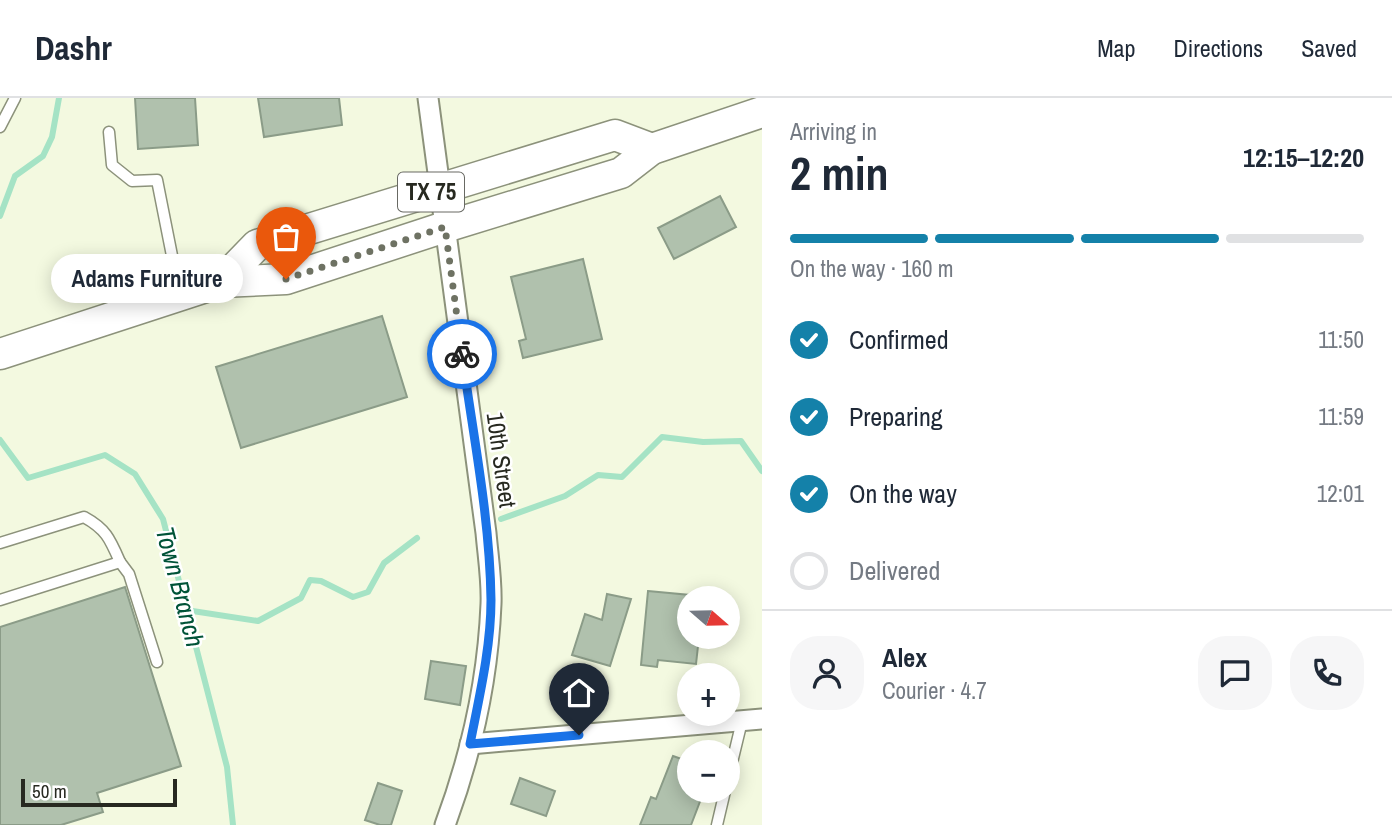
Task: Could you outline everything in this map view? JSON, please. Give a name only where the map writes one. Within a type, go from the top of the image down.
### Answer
[{"type":"main road","name":"TX 75","points":[[3,348],[221,282],[286,279],[621,173],[652,149],[762,112]]},
{"type":"main road","name":"TX 75","points":[[221,282],[257,246],[440,189],[615,135],[652,149]]},
{"type":"street","name":"10th Street","points":[[428,98],[486,533],[491,602],[484,671],[470,744],[445,825]]},
{"type":"street","points":[[470,744],[752,720]]},
{"type":"lane","points":[[0,127],[15,98]]},
{"type":"lane","points":[[109,132],[112,165],[132,181],[157,180],[180,295]]},
{"type":"lane","points":[[0,542],[84,517],[99,525],[129,574],[157,662]]},
{"type":"lane","points":[[0,600],[120,562]]},
{"type":"lane","points":[[740,750],[752,720]]},
{"type":"lane","points":[[717,825],[722,803]]},
{"type":"building","points":[[135,98],[195,98],[198,145],[138,149]]},
{"type":"building","points":[[258,98],[339,98],[342,125],[264,137]]},
{"type":"building","points":[[720,196],[736,227],[674,259],[658,228]]},
{"type":"building","points":[[583,259],[602,339],[523,358],[519,341],[526,339],[511,277]]},
{"type":"building","points":[[382,316],[407,397],[241,448],[216,367]]},
{"type":"building","points":[[125,587],[181,766],[97,793],[103,812],[61,825],[0,825],[0,627]]},
{"type":"building","points":[[648,591],[677,594],[677,649],[698,649],[696,663],[658,660],[657,667],[641,665]]},
{"type":"building","points":[[607,594],[631,599],[610,666],[572,655],[585,614],[602,620]]},
{"type":"building","points":[[431,661],[466,666],[460,705],[425,699]]},
{"type":"building","points":[[673,756],[677,757],[677,803],[699,803],[691,825],[640,825],[651,797],[656,799]]},
{"type":"building","points":[[520,778],[555,791],[546,816],[511,804]]},
{"type":"building","points":[[378,783],[402,791],[391,825],[365,820]]},
{"type":"waterway","points":[[0,216],[15,176],[43,156],[52,137],[59,98]]},
{"type":"waterway","points":[[501,519],[565,496],[598,475],[622,477],[662,437],[703,442],[741,441],[762,471]]},
{"type":"waterway","name":"Town Branch","points":[[0,440],[28,478],[105,455],[135,474],[163,519],[227,767],[233,825]]},
{"type":"waterway","points":[[186,610],[258,621],[301,598],[310,580],[321,581],[353,597],[368,592],[384,563],[417,538]]},
{"type":"way so far","points":[[286,279],[445,227],[462,354]]},
{"type":"place","name":"Adams Furniture","points":[[286,279]]},
{"type":"route","points":[[462,354],[486,533],[491,602],[484,671],[470,744],[579,735]]}]
